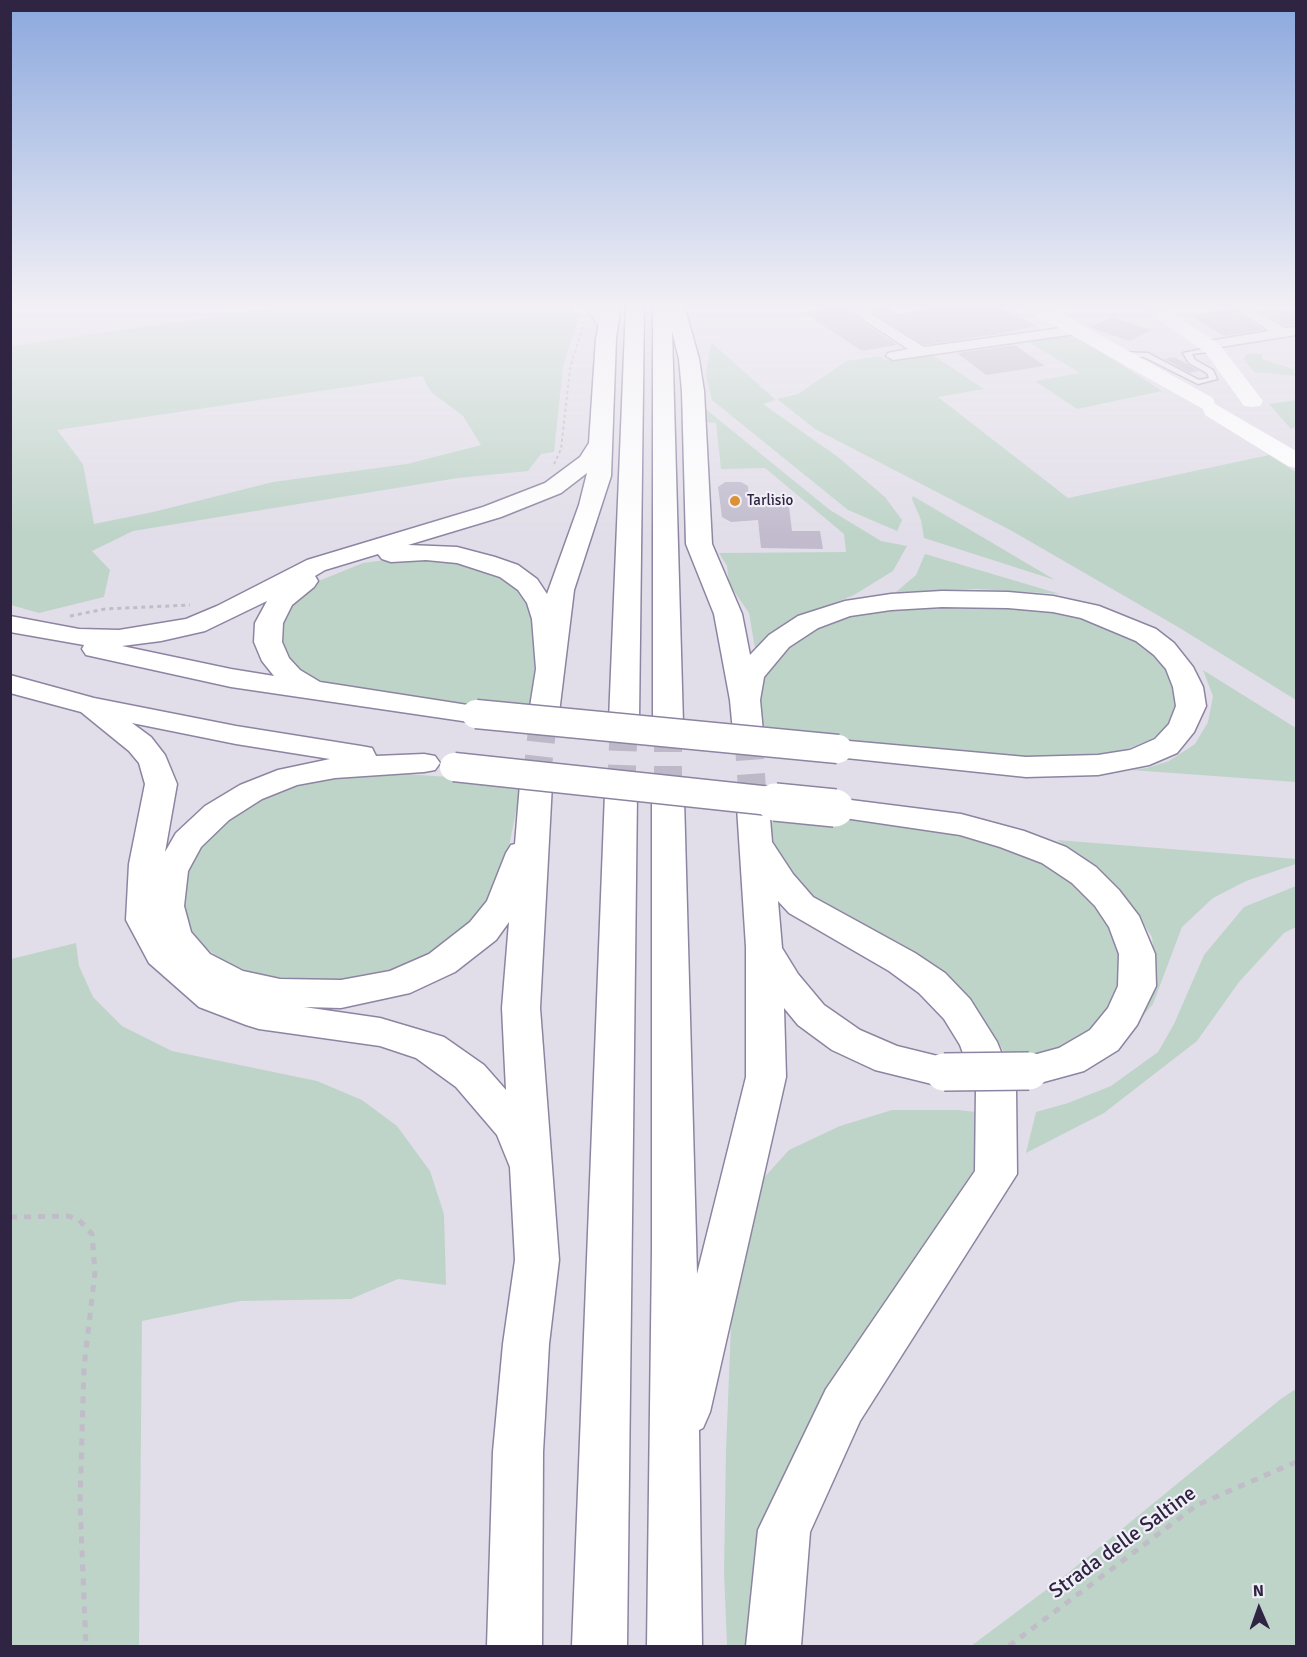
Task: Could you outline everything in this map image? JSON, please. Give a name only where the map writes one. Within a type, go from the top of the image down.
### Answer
[{"type":"main road","points":[[544,713],[561,590],[599,476],[605,382]]},
{"type":"main road","points":[[624,720],[633,382]]},
{"type":"main road","points":[[663,382],[668,724]]},
{"type":"main road","points":[[692,382],[699,544],[728,614],[745,700],[748,732]]},
{"type":"main road","points":[[1183,382],[1222,399],[1296,461]]},
{"type":"main road","points":[[1218,382],[1222,399],[1296,461]]},
{"type":"main road","points":[[10,625],[79,637],[119,638],[160,633],[195,625],[227,612],[316,565],[492,512],[553,488],[588,462],[601,443]]},
{"type":"main road","points":[[317,692],[291,676],[276,661],[268,642],[269,623],[280,601],[302,582],[331,568],[360,559],[392,554],[426,552],[476,559],[509,571],[528,585],[540,603],[546,619],[549,668]]},
{"type":"main road","points":[[10,625],[83,646],[208,674],[317,692],[476,714],[1026,767],[1098,765],[1138,758],[1166,746],[1183,726],[1191,706],[1188,687],[1179,667],[1164,649],[1146,635],[1089,612],[1053,604],[1008,600],[942,599],[891,602],[845,609],[808,622],[779,640],[760,662],[750,677],[745,700]]},
{"type":"main road","points":[[10,684],[91,706],[236,735],[439,765],[835,808],[961,825],[1012,839],[1054,855],[1084,875],[1107,898],[1126,925],[1137,954],[1137,986],[1124,1015],[1104,1040],[1070,1060],[1029,1071],[944,1072],[889,1059],[846,1040],[811,1015],[785,984],[764,948]]},
{"type":"main road","points":[[91,706],[140,744],[154,762],[160,784],[146,864],[144,920],[162,954],[212,998],[259,1015],[380,1032],[430,1047],[470,1076],[514,1127],[533,1175]]},
{"type":"main road","points":[[439,765],[335,768],[290,777],[251,792],[217,813],[188,841],[171,871],[166,906],[174,936],[197,963],[233,982],[280,993],[341,994],[397,983],[442,963],[483,931],[503,905],[521,863],[535,797],[530,902],[521,1008],[537,1260],[526,1344],[518,1452],[515,1647]]},
{"type":"main road","points":[[599,1647],[621,793]]},
{"type":"main road","points":[[668,798],[674,1250],[674,1647]]},
{"type":"main road","points":[[674,1463],[766,1077],[764,948],[755,825],[781,882],[801,905],[902,962],[932,982],[957,1009],[978,1041],[996,1089],[996,1174],[843,1404],[784,1530],[774,1647]]},
{"type":"path","points":[[554,465],[561,449],[569,382]]},
{"type":"path","points":[[69,616],[85,611],[105,609],[180,607],[200,603]]},
{"type":"path","points":[[10,1217],[68,1216],[79,1220],[92,1233],[95,1272],[84,1367],[80,1503],[86,1647]]},
{"type":"path","name":"Strada delle Saltine","points":[[1009,1647],[1197,1505],[1296,1462]]},
{"type":"green space","points":[[11,382],[379,382],[57,430],[83,464],[94,524],[273,482],[407,464],[481,445],[463,416],[431,392],[426,382],[561,382],[554,452],[541,454],[528,471],[458,478],[133,531],[92,551],[110,570],[104,597],[39,613],[11,605]]},
{"type":"green space","points":[[708,382],[756,382],[776,400],[763,404],[838,457],[885,497],[902,520],[897,531],[848,510],[712,400]]},
{"type":"green space","points":[[815,382],[974,382],[984,389],[938,397],[1068,498],[1269,455],[1296,472],[1296,700],[1178,627],[1012,531],[815,429],[777,399],[798,394]]},
{"type":"green space","points":[[1037,382],[1149,382],[1162,391],[1077,409]]},
{"type":"green space","points":[[1296,400],[1296,427],[1291,429],[1269,404]]},
{"type":"green space","points":[[703,407],[830,510],[881,541],[907,546],[893,571],[854,595],[815,611],[756,654],[749,613],[729,584],[727,566],[719,553],[846,552],[844,534],[765,468],[721,469],[716,423],[705,422]]},
{"type":"green space","points":[[913,496],[1055,580],[924,538]]},
{"type":"green space","points":[[925,554],[1060,594],[976,589],[896,592],[916,575]]},
{"type":"green space","points":[[415,556],[485,566],[529,595],[539,632],[529,711],[467,706],[347,689],[313,678],[298,670],[277,643],[281,615],[316,582],[363,563]]},
{"type":"green space","points":[[1012,604],[1093,616],[1158,651],[1183,698],[1174,721],[1151,740],[1116,753],[1073,758],[1011,757],[760,733],[758,696],[761,680],[793,640],[818,625],[850,614],[889,607]]},
{"type":"green space","points":[[1203,670],[1296,728],[1296,782],[1131,770],[1169,761],[1195,744],[1208,722],[1213,696]]},
{"type":"green space","points":[[391,773],[522,782],[502,881],[473,924],[416,964],[372,977],[319,983],[268,979],[222,961],[193,937],[182,914],[183,878],[195,850],[245,804],[322,776]]},
{"type":"green space","points":[[766,809],[958,829],[1061,866],[1118,932],[1122,963],[1119,995],[1102,1022],[1071,1045],[1029,1059],[1010,1061],[977,1009],[932,966],[882,934],[820,903],[796,881],[775,850]]},
{"type":"green space","points":[[1057,840],[1296,859],[1296,864],[1246,881],[1213,898],[1182,927],[1153,1004],[1131,1030],[1156,972],[1152,937],[1129,901],[1098,867]]},
{"type":"green space","points":[[1296,886],[1296,927],[1284,933],[1239,982],[1197,1041],[1104,1113],[1026,1153],[1036,1112],[1068,1103],[1111,1086],[1158,1052],[1174,1024],[1204,955],[1244,907]]},
{"type":"green space","points":[[76,943],[79,966],[93,997],[122,1026],[172,1051],[317,1081],[362,1100],[397,1126],[430,1171],[444,1214],[446,1285],[398,1279],[351,1299],[240,1301],[142,1321],[139,1646],[11,1646],[11,959]]},
{"type":"green space","points":[[892,1110],[958,1110],[985,1113],[975,1167],[766,1566],[756,1646],[727,1646],[724,1571],[732,1301],[761,1181],[789,1150],[840,1126]]},
{"type":"green space","points":[[1296,1389],[1296,1646],[971,1646],[1062,1578]]},
{"type":"building","points":[[725,482],[741,482],[748,486],[749,499],[788,499],[792,531],[820,531],[823,549],[761,548],[758,520],[731,522],[722,517],[718,487]]},
{"type":"tunnel","points":[[536,784],[544,713]]},
{"type":"tunnel","points":[[621,793],[624,720]]},
{"type":"tunnel","points":[[668,724],[668,798]]},
{"type":"tunnel","points":[[748,732],[753,803]]},
{"type":"place","name":"Tarlisio","points":[[735,501]]}]
